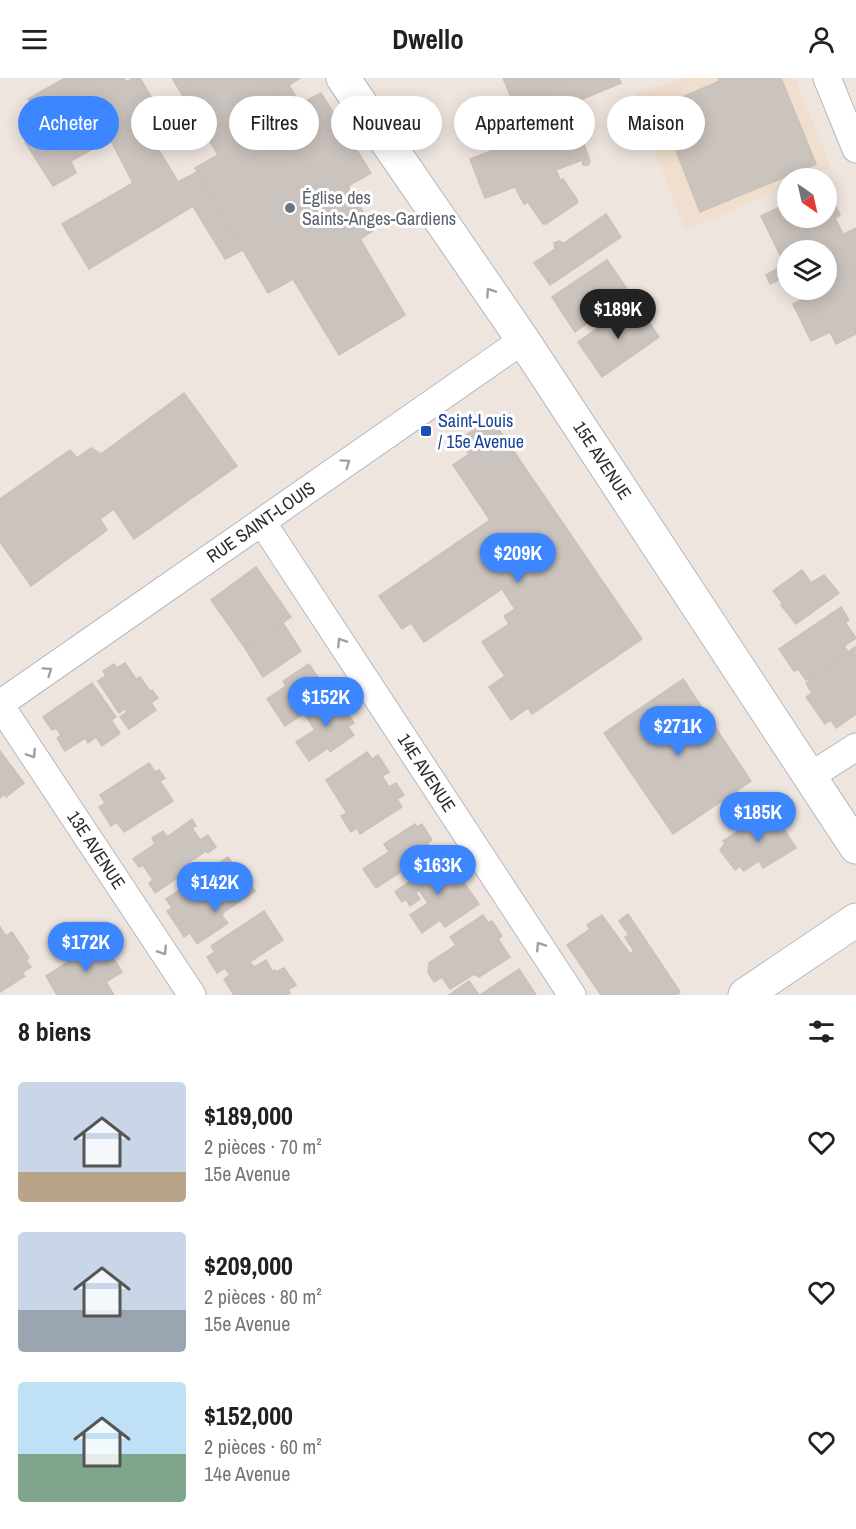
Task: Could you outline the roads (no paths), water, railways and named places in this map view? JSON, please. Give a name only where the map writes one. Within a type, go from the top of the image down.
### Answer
[{"type":"street","name":"15E AVENUE","points":[[343,78],[523,340],[856,847]]},
{"type":"street","points":[[827,78],[856,149]]},
{"type":"street","name":"RUE SAINT-LOUIS","points":[[0,705],[523,340]]},
{"type":"street","name":"14E AVENUE","points":[[262,522],[572,995]]},
{"type":"street","name":"13E AVENUE","points":[[0,705],[192,995]]},
{"type":"street","points":[[809,777],[856,747]]},
{"type":"street","points":[[745,995],[856,920]]},
{"type":"place","name":"Église des Saints-Anges-Gardiens","points":[[290,208]]},
{"type":"place","name":"Saint-Louis / 15e Avenue","points":[[426,431]]}]
